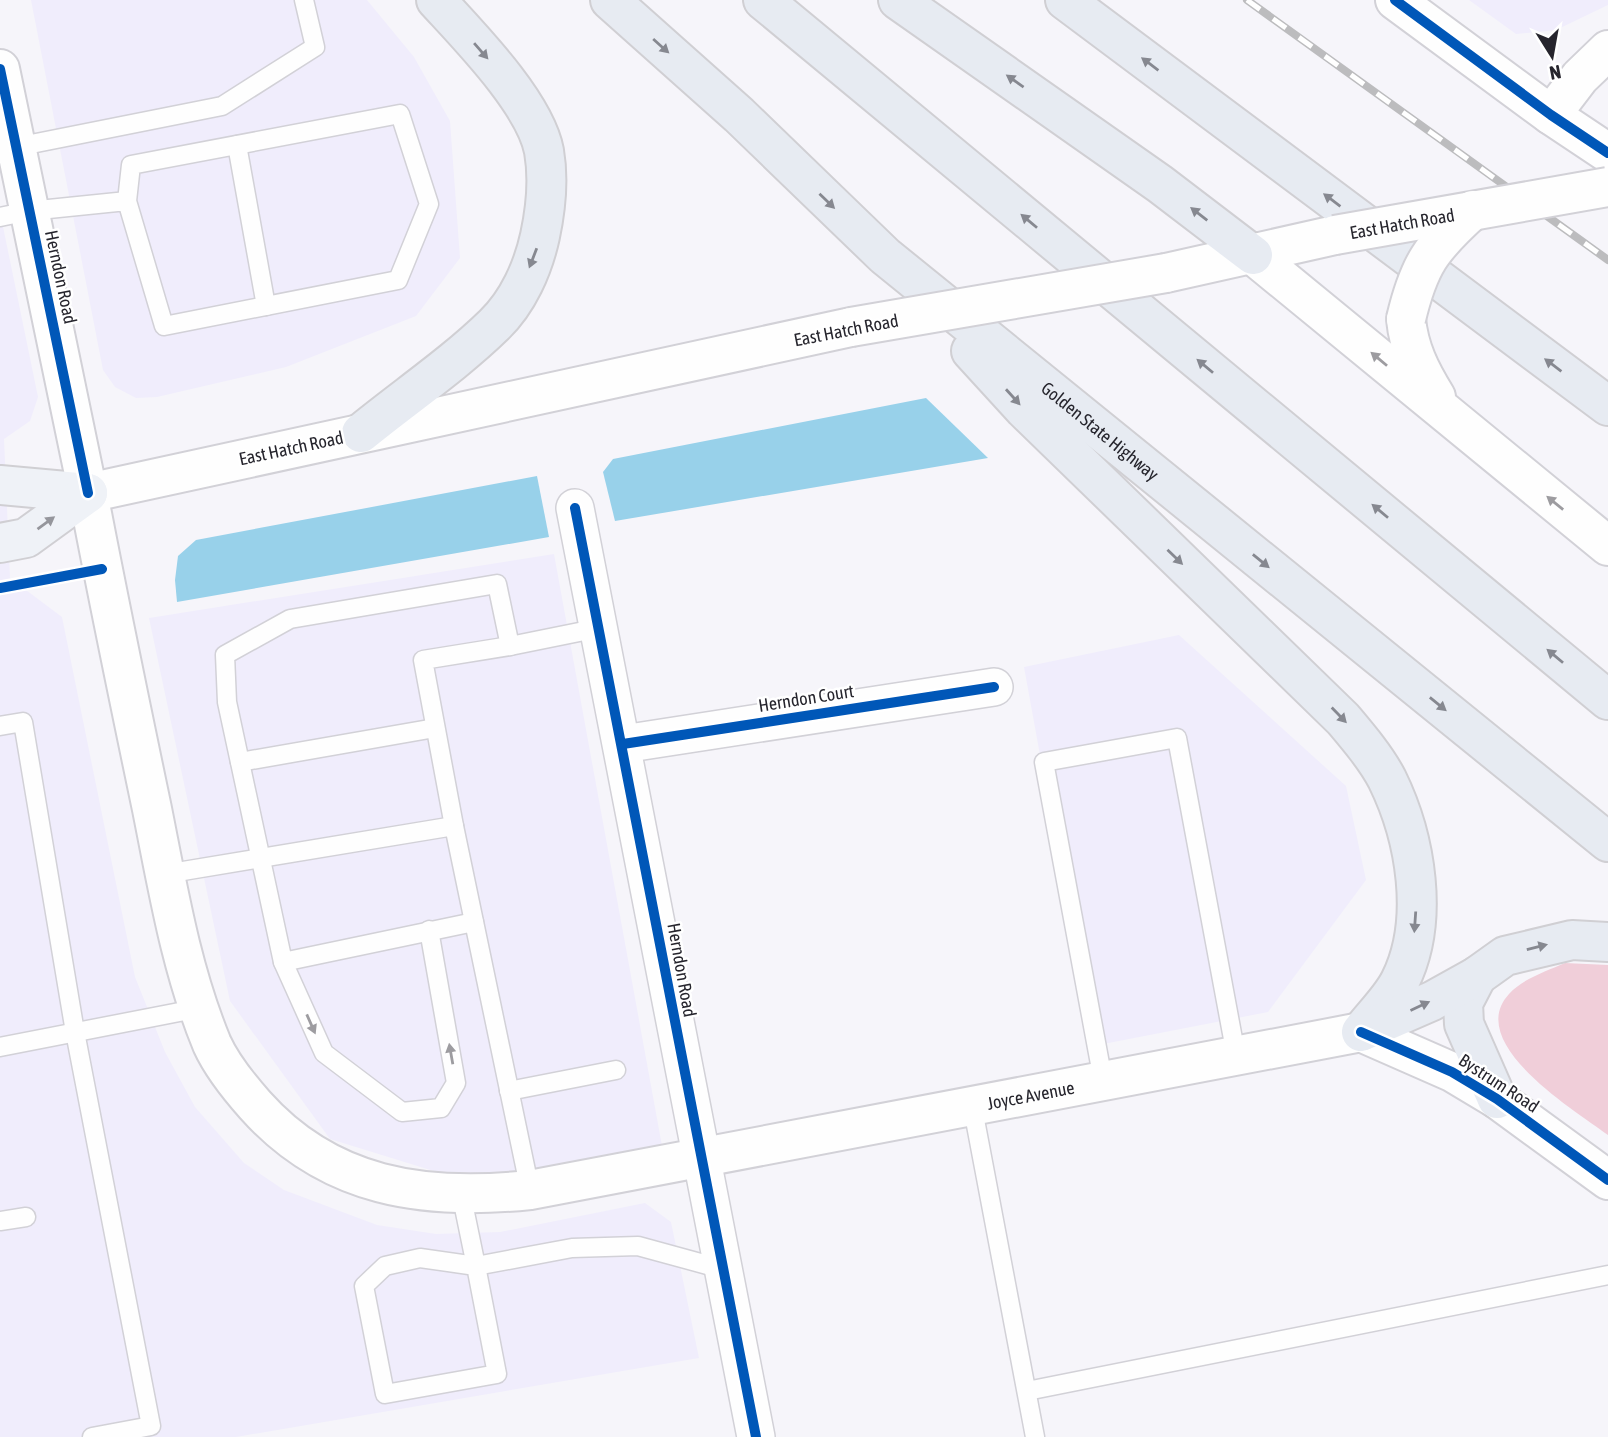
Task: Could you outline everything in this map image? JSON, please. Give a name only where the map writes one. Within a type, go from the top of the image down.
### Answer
[{"type":"highway","points":[[361,433],[495,324],[521,290],[537,247],[547,203],[544,149],[525,110],[499,72],[436,0]]},
{"type":"highway","name":"Golden State Highway","points":[[610,0],[739,115],[885,256],[1608,842]]},
{"type":"highway","points":[[763,0],[1608,700]]},
{"type":"highway","points":[[898,0],[1160,184],[1253,256]]},
{"type":"highway","points":[[1065,0],[1608,406]]},
{"type":"highway","points":[[885,256],[1024,409],[1343,719],[1386,777],[1401,812],[1409,843],[1414,874],[1415,930],[1400,982],[1361,1032]]},
{"type":"highway","points":[[1361,1032],[1432,1001],[1477,976],[1505,956],[1572,940],[1608,942]]},
{"type":"highway","points":[[1477,976],[1462,1003],[1464,1024],[1497,1099]]},
{"type":"main road","points":[[1395,0],[1551,115],[1608,153]]},
{"type":"main road","points":[[1551,115],[1580,77],[1608,50]]},
{"type":"main road","name":"Herndon Road","points":[[0,69],[16,147],[15,214],[88,493],[181,953],[213,1047],[238,1086],[267,1119],[302,1148],[338,1170],[377,1184],[414,1191],[488,1195],[530,1190],[699,1156]]},
{"type":"main road","name":"East Hatch Road","points":[[0,485],[88,493],[851,327],[1166,273],[1253,256],[1335,235],[1608,187]]},
{"type":"main road","points":[[1448,416],[1419,369],[1409,344],[1406,319],[1414,284],[1426,257],[1473,210]]},
{"type":"main road","points":[[1253,256],[1608,546]]},
{"type":"main road","name":"East Hatch Road","points":[[0,543],[26,538],[88,493]]},
{"type":"main road","name":"Joyce Avenue","points":[[699,1156],[1361,1032]]},
{"type":"main road","name":"Bystrum Road","points":[[1361,1032],[1452,1072],[1497,1099],[1608,1180]]},
{"type":"street","name":"Herndon Road","points":[[575,508],[623,744],[699,1156],[756,1437]]},
{"type":"street","name":"Herndon Court","points":[[623,744],[994,687]]},
{"type":"lane","points":[[16,147],[222,106],[315,47],[304,0]]},
{"type":"lane","points":[[400,114],[429,204],[398,280],[164,326],[127,201],[131,165],[237,145],[400,114]]},
{"type":"lane","points":[[237,145],[267,306]]},
{"type":"lane","points":[[15,214],[127,201]]},
{"type":"lane","points":[[429,930],[456,1083],[441,1108],[402,1112],[324,1053],[283,962],[227,702],[225,655],[290,619],[497,584],[510,646]]},
{"type":"lane","points":[[530,1190],[454,826],[423,660],[599,628]]},
{"type":"lane","points":[[0,726],[23,722],[75,1032],[151,1426],[92,1437]]},
{"type":"lane","points":[[240,762],[435,728]]},
{"type":"lane","points":[[1103,1080],[1044,762],[1057,759],[1177,738],[1236,1055]]},
{"type":"lane","points":[[165,874],[454,826]]},
{"type":"lane","points":[[283,962],[474,922]]},
{"type":"lane","points":[[0,1047],[200,1008]]},
{"type":"lane","points":[[509,1091],[616,1070]]},
{"type":"lane","points":[[972,1104],[1035,1437]]},
{"type":"lane","points":[[461,1193],[476,1266],[497,1374],[385,1394],[364,1286],[385,1266],[419,1258],[476,1266],[572,1248],[638,1246],[722,1269]]},
{"type":"lane","points":[[0,1221],[26,1217]]},
{"type":"lane","points":[[1027,1391],[1608,1275]]},
{"type":"shaded area","points":[[31,0],[367,0],[414,57],[450,121],[460,258],[416,316],[286,367],[157,397],[136,398],[115,387],[103,370]]},
{"type":"shaded area","points":[[1469,0],[1608,0],[1608,5],[1556,30],[1516,34]]},
{"type":"shaded area","points":[[0,212],[38,397],[30,421],[4,439],[10,578],[62,617],[135,977],[165,1052],[195,1107],[244,1163],[284,1190],[377,1225],[436,1234],[500,1232],[645,1203],[671,1222],[699,1358],[236,1437],[0,1437]]},
{"type":"shaded area","points":[[554,554],[662,1146],[466,1181],[330,1139],[230,1001],[149,618]]},
{"type":"shaded area","points":[[1179,635],[1346,786],[1366,880],[1268,1012],[1093,1046],[1024,667]]},
{"type":"shaded area","points":[[1565,963],[1608,965],[1608,1135],[1529,1074],[1512,1054],[1501,1033],[1499,1013],[1509,994],[1528,980]]},
{"type":"water","points":[[926,398],[988,458],[615,521],[603,472],[613,459]]},
{"type":"water","points":[[537,476],[549,537],[177,602],[175,580],[178,556],[196,540]]},
{"type":"railway","points":[[1247,0],[1608,260]]},
{"type":"cycle path","points":[[1395,0],[1551,115],[1608,153]]},
{"type":"cycle path","points":[[0,69],[88,493]]},
{"type":"cycle path","points":[[575,508],[756,1437]]},
{"type":"cycle path","points":[[0,588],[102,569]]},
{"type":"cycle path","points":[[623,744],[994,687]]},
{"type":"cycle path","points":[[1361,1032],[1452,1072],[1497,1099],[1608,1180]]}]
